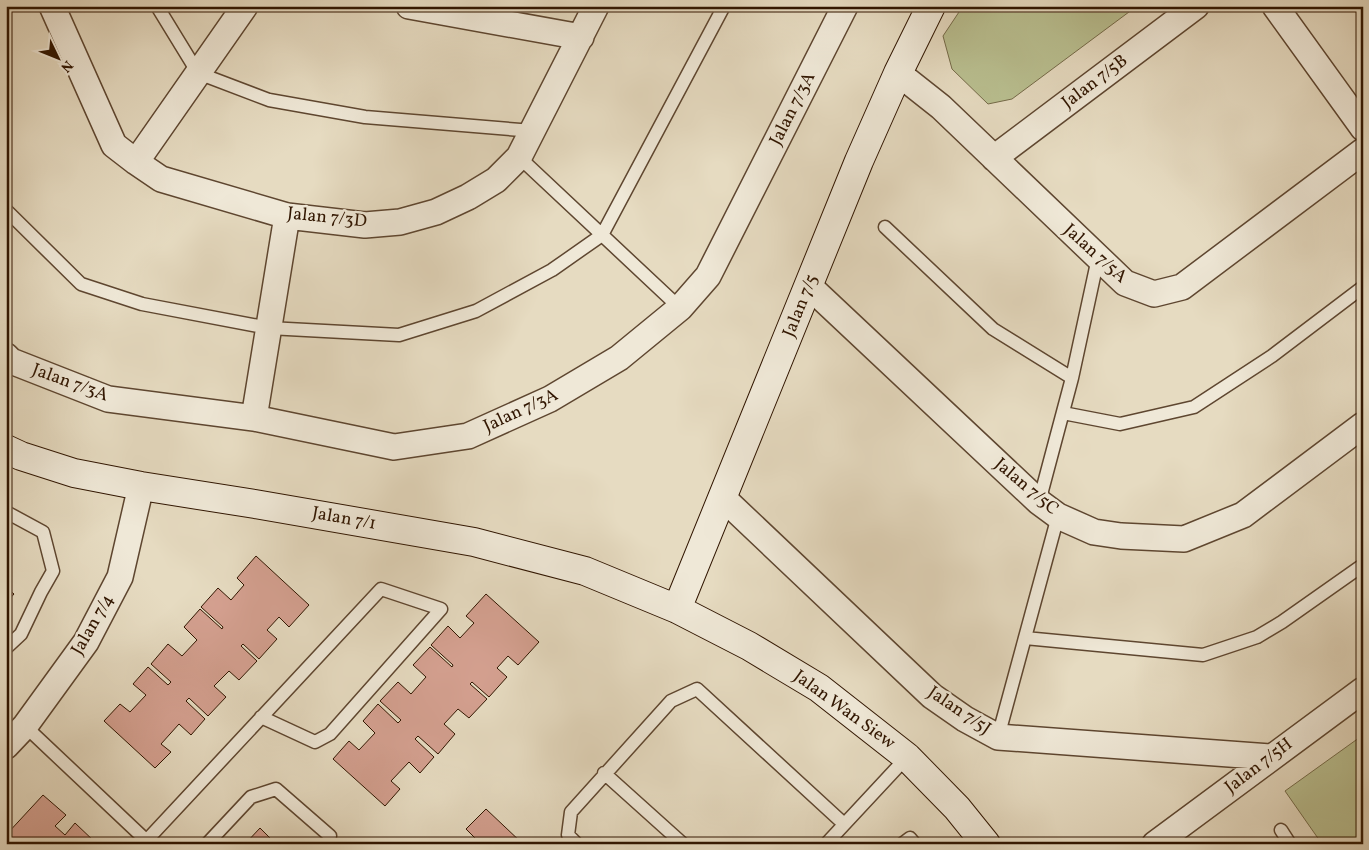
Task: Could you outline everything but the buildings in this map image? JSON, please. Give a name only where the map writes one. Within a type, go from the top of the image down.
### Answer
[{"type":"street","name":"Jalan 7/3D","points":[[52,6],[114,145],[136,162],[162,179],[287,216],[365,224],[400,222],[436,212],[468,197],[496,180],[519,157],[596,6]]},
{"type":"street","points":[[136,162],[245,6]]},
{"type":"street","points":[[409,6],[581,37]]},
{"type":"street","name":"Jalan 7/3A","points":[[6,356],[11,362],[108,399],[254,418],[394,447],[468,436],[550,399],[618,358],[680,308],[708,276],[845,6]]},
{"type":"street","name":"Jalan 7/5","points":[[677,609],[859,161],[898,73],[931,6]]},
{"type":"street","name":"Jalan 7/5B","points":[[994,158],[1196,6]]},
{"type":"street","points":[[1275,6],[1363,128]]},
{"type":"street","name":"Jalan 7/5A","points":[[898,73],[941,107],[1125,283],[1154,294],[1182,287],[1363,151]]},
{"type":"street","points":[[254,418],[287,216]]},
{"type":"street","name":"Jalan 7/5C","points":[[809,286],[1049,509],[1094,532],[1131,537],[1184,539],[1243,515],[1363,425]]},
{"type":"street","name":"Jalan 7/1","points":[[6,449],[21,456],[74,473],[474,542],[586,571],[677,609]]},
{"type":"street","name":"Jalan 7/4","points":[[6,746],[25,726],[86,642],[120,577],[141,486]]},
{"type":"street","name":"Jalan 7/5J","points":[[722,497],[932,696],[965,719],[998,737],[1270,757]]},
{"type":"street","name":"Jalan Wan Siew","points":[[677,609],[749,646],[818,688],[907,757],[957,808],[986,844]]},
{"type":"street","name":"Jalan 7/5H","points":[[1155,844],[1363,690]]},
{"type":"lane","points":[[157,6],[198,74],[269,100],[365,117],[533,131]]},
{"type":"lane","points":[[6,210],[81,284],[142,304],[269,328],[399,336],[476,311],[552,270],[602,235],[724,6]]},
{"type":"lane","points":[[519,157],[680,308]]},
{"type":"lane","points":[[886,227],[993,329],[1072,378]]},
{"type":"lane","points":[[998,737],[1025,638],[1049,509],[1064,413],[1098,258]]},
{"type":"lane","points":[[1064,413],[1120,424],[1194,407],[1272,356],[1363,287]]},
{"type":"lane","points":[[6,512],[43,532],[53,571],[21,634],[6,648]]},
{"type":"lane","points":[[1025,638],[1203,655],[1256,637],[1265,632],[1363,565]]},
{"type":"lane","points":[[25,726],[148,842],[261,717],[382,589],[441,609],[330,734],[315,742],[261,717]]},
{"type":"lane","points":[[577,844],[568,835],[571,812],[604,773],[671,701],[697,689],[844,824]]},
{"type":"lane","points":[[830,842],[844,824],[907,757]]},
{"type":"lane","points":[[604,773],[683,844]]},
{"type":"lane","points":[[207,844],[251,797],[276,789],[330,836]]},
{"type":"lane","points":[[1281,830],[1290,844]]},
{"type":"lane","points":[[902,844],[910,838],[915,844]]},
{"type":"green space","points":[[963,6],[1137,6],[1012,99],[988,104],[952,69],[943,36]]},
{"type":"green space","points":[[1363,735],[1363,844],[1322,844],[1285,791]]}]
